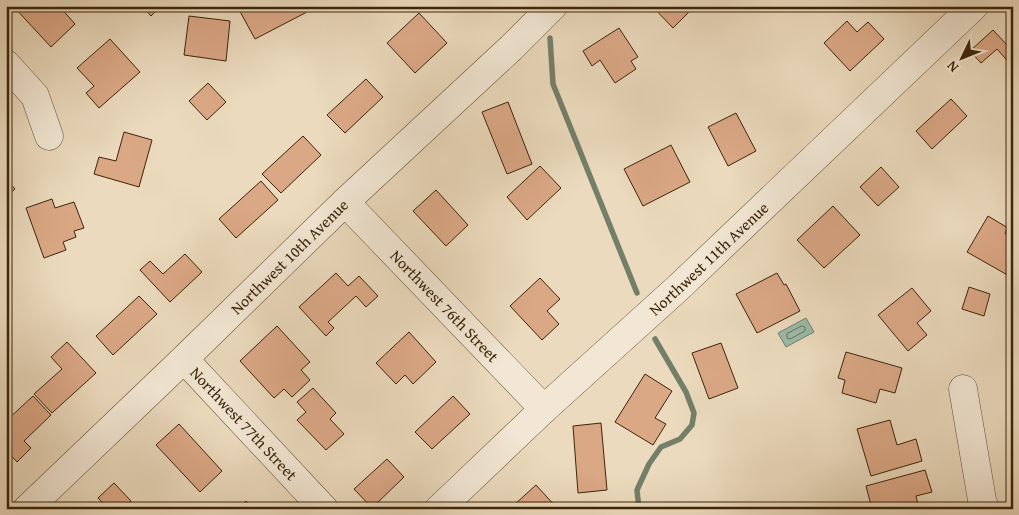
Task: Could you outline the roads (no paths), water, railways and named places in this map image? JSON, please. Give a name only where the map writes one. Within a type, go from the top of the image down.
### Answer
[{"type":"street","name":"Northwest 10th Avenue","points":[[27,509],[184,360],[345,202],[511,48],[553,6]]},
{"type":"street","name":"Northwest 11th Avenue","points":[[439,509],[544,409],[680,287],[974,6]]},
{"type":"street","points":[[6,64],[35,96],[49,136]]},
{"type":"street","name":"Northwest 76th Street","points":[[345,202],[544,409]]},
{"type":"street","name":"Northwest 77th Street","points":[[184,360],[324,509]]},
{"type":"street","points":[[963,389],[982,500],[986,509]]},
{"type":"water","points":[[806,318],[814,332],[786,347],[778,333]]},
{"type":"waterway","points":[[550,38],[553,84],[637,293]]},
{"type":"waterway","points":[[639,509],[637,490],[649,464],[661,447],[680,439],[692,425],[694,413],[686,392],[655,339]]}]
